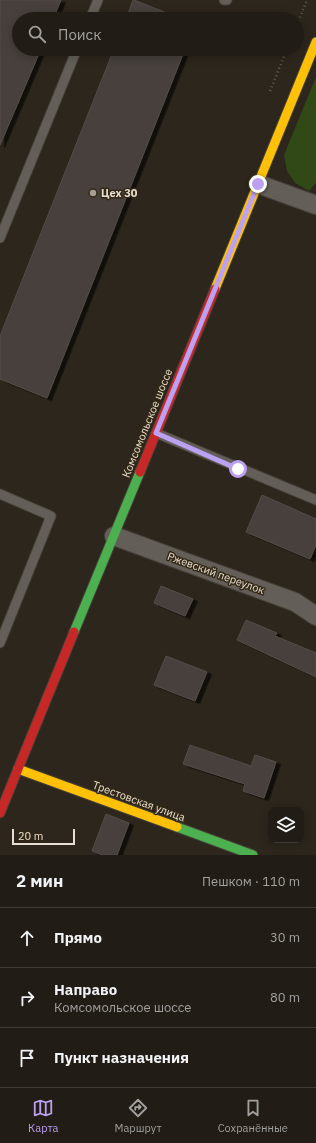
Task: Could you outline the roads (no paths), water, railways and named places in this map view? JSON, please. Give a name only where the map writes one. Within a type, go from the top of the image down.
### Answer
[{"type":"main road","name":"Комсомольское шоссе","points":[[0,813],[316,42]]},
{"type":"main road","name":"Трестовская улица","points":[[18,769],[253,855]]},
{"type":"street","points":[[258,184],[316,205]]},
{"type":"street","name":"Ржевский переулок","points":[[114,536],[295,602],[316,616]]},
{"type":"lane","points":[[93,12],[98,0]]},
{"type":"lane","points":[[0,238],[75,56]]},
{"type":"lane","points":[[156,433],[316,500]]},
{"type":"lane","points":[[0,494],[51,516],[0,643]]},
{"type":"place","name":"Цех 30","points":[[93,193]]}]
